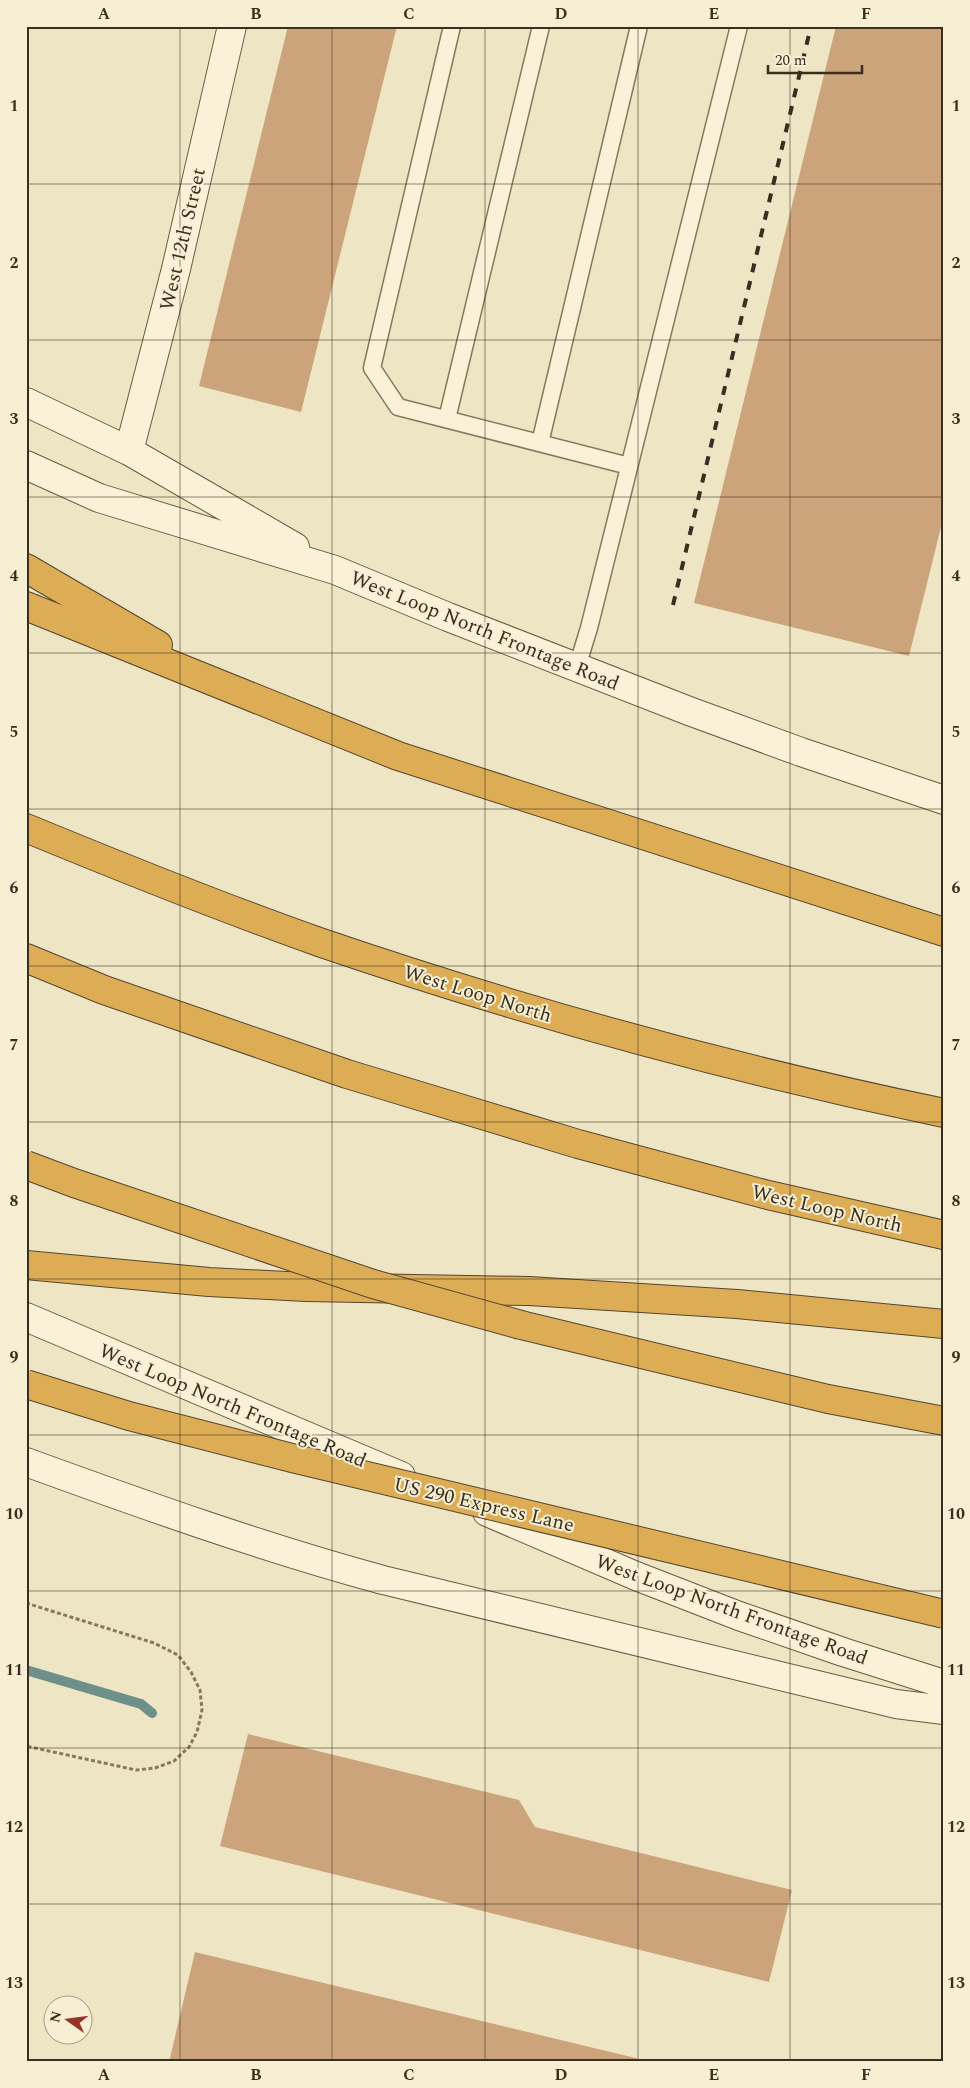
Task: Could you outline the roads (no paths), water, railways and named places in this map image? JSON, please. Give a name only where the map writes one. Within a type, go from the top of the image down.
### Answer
[{"type":"highway","points":[[26,568],[246,696]]},
{"type":"highway","points":[[26,606],[398,756],[944,932]]},
{"type":"highway","name":"West Loop North","points":[[26,828],[166,885],[318,941],[437,981],[702,1058],[834,1090],[944,1113]]},
{"type":"highway","name":"West Loop North","points":[[26,958],[104,990],[347,1074],[578,1144],[768,1195],[944,1234]]},
{"type":"highway","points":[[26,1165],[184,1221],[382,1287],[626,1352],[828,1399],[944,1421]]},
{"type":"highway","points":[[26,1265],[210,1282],[306,1287],[529,1291],[737,1304],[944,1324]]},
{"type":"highway","name":"US 290 Express Lane","points":[[26,1384],[129,1416],[296,1459],[944,1614]]},
{"type":"main road","name":"West 12th Street","points":[[129,451],[176,269],[232,26]]},
{"type":"main road","points":[[26,402],[129,451],[335,570]]},
{"type":"main road","name":"West Loop North Frontage Road","points":[[26,465],[99,498],[335,570],[448,617],[801,752],[944,800]]},
{"type":"main road","name":"West Loop North Frontage Road","points":[[26,1317],[636,1576],[748,1619],[944,1684]]},
{"type":"main road","points":[[26,1462],[148,1506],[324,1564],[382,1580],[896,1704],[944,1710]]},
{"type":"lane","points":[[452,26],[372,368],[398,407],[629,466]]},
{"type":"lane","points":[[447,419],[541,26]]},
{"type":"lane","points":[[540,443],[638,26]]},
{"type":"lane","points":[[577,667],[589,628],[739,26]]},
{"type":"waterway","points":[[26,1670],[141,1704],[152,1713]]},
{"type":"railway","points":[[673,605],[811,26]]}]
